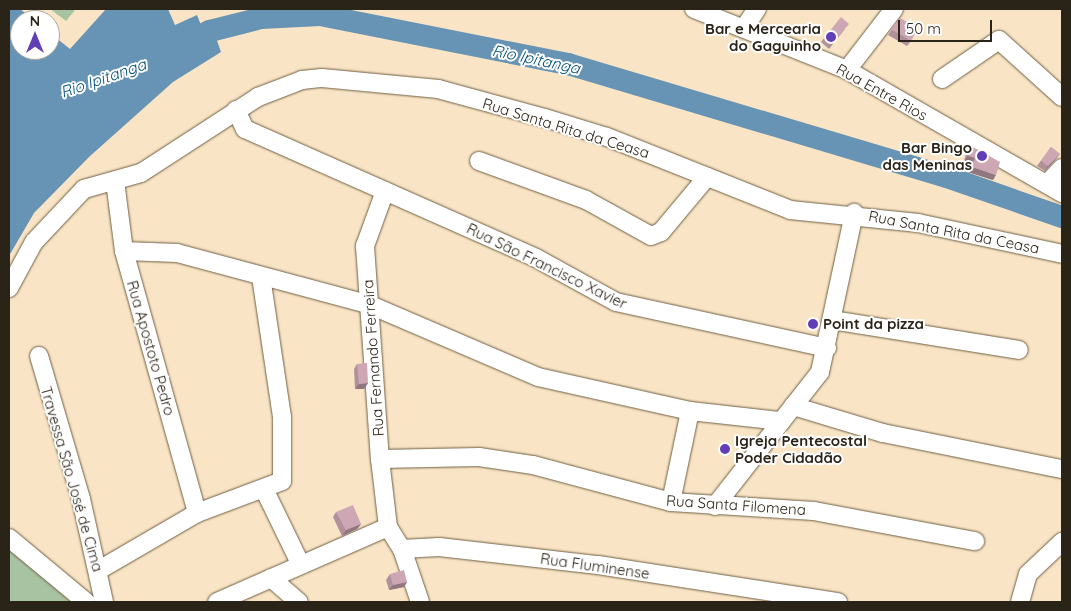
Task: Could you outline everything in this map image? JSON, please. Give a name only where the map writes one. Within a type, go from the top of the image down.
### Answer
[{"type":"street","name":"Rua Entre Rios","points":[[694,9],[847,70],[1055,188]]},
{"type":"street","points":[[744,28],[758,9]]},
{"type":"street","points":[[847,70],[894,9]]},
{"type":"street","points":[[942,79],[999,40],[1062,97]]},
{"type":"street","name":"Rua Santa Rita da Ceasa","points":[[9,288],[47,226],[92,184],[115,181],[141,174],[236,110],[278,88],[322,78],[438,89],[607,138],[707,177],[776,207],[854,213],[997,238],[1062,254]]},
{"type":"street","name":"Rua São Francisco Xavier","points":[[236,110],[245,129],[536,258],[616,302],[827,348]]},
{"type":"street","points":[[479,161],[586,200],[654,236],[707,177]]},
{"type":"street","points":[[1055,188],[1062,168]]},
{"type":"street","name":"Rua Apostoto Pedro","points":[[115,181],[124,251],[197,513]]},
{"type":"street","name":"Rua Fernando Ferreira","points":[[385,191],[365,246],[380,459],[388,527]]},
{"type":"street","points":[[715,506],[820,372],[827,348],[854,213]]},
{"type":"street","points":[[124,251],[177,253],[261,277],[368,304],[538,377],[690,411],[781,421]]},
{"type":"street","points":[[99,570],[197,513],[278,485],[284,472],[282,417],[261,277]]},
{"type":"street","points":[[832,320],[1019,350]]},
{"type":"street","name":"Travessa São José de Cima","points":[[39,356],[99,570],[104,602]]},
{"type":"street","points":[[793,406],[883,433],[1062,468]]},
{"type":"street","points":[[672,502],[690,411]]},
{"type":"street","name":"Rua Santa Filomena","points":[[380,459],[488,458],[533,465],[672,502],[814,511],[975,541]]},
{"type":"street","points":[[265,491],[301,565]]},
{"type":"street","points":[[217,602],[388,527],[402,549],[420,602]]},
{"type":"street","points":[[9,538],[86,602]]},
{"type":"street","points":[[1020,602],[1028,574],[1062,542]]},
{"type":"street","name":"Rua Fluminense","points":[[402,549],[439,547],[598,565],[785,599],[838,602]]},
{"type":"street","points":[[271,578],[298,602]]},
{"type":"green space","points":[[50,9],[76,9],[66,21],[60,16],[60,10]]},
{"type":"green space","points":[[9,543],[71,602],[9,602]]},
{"type":"water","points":[[9,9],[21,10],[10,10],[10,60],[60,60],[60,41],[70,49],[106,9],[168,9],[175,25],[197,15],[201,25],[210,21],[221,52],[173,82],[89,157],[34,213],[9,256]]},
{"type":"building","points":[[841,17],[849,24],[833,43],[825,37]]},
{"type":"building","points":[[900,18],[918,28],[911,41],[891,29]]},
{"type":"building","points":[[971,146],[1000,162],[996,175],[972,167],[975,158],[968,156]]},
{"type":"building","points":[[1051,147],[1060,154],[1048,166],[1041,161]]},
{"type":"building","points":[[367,363],[368,383],[359,384],[357,364]]},
{"type":"building","points":[[353,505],[361,524],[346,530],[336,512]]},
{"type":"building","points":[[404,570],[407,582],[393,585],[390,574]]},
{"type":"waterway","name":"Rio Ipitanga","points":[[187,43],[210,31],[261,18],[320,15],[568,64],[947,177],[1062,217]]},
{"type":"place","name":"Bar e Mercearia do Gaguinho","points":[[831,37]]},
{"type":"place","name":"Bar Bingo das Meninas","points":[[982,156]]},
{"type":"place","name":"Point da pizza","points":[[813,324]]},
{"type":"place","name":"Igreja Pentecostal Poder Cidadão","points":[[725,449]]}]
